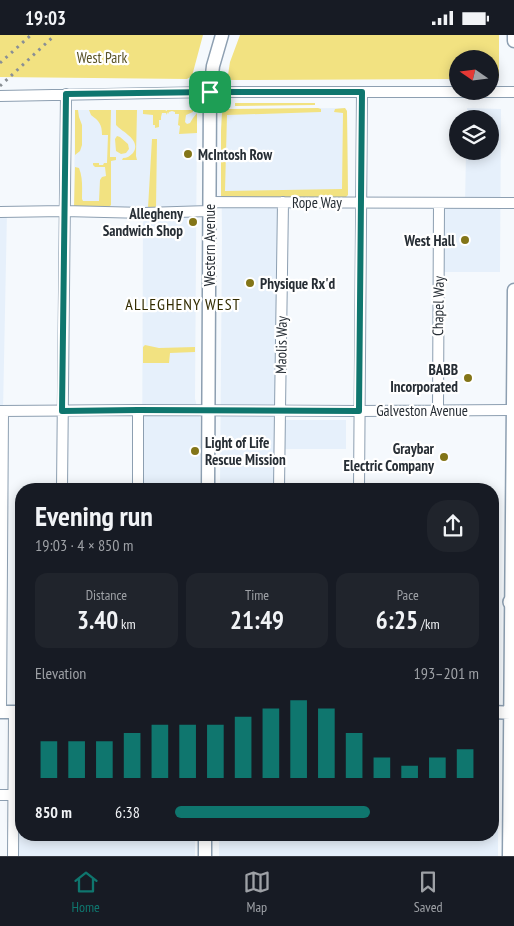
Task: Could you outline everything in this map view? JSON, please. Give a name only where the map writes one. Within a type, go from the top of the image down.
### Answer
[{"type":"main road","name":"Western Avenue","points":[[208,483],[210,92],[213,66],[222,35]]},
{"type":"main road","points":[[514,35],[514,41]]},
{"type":"main road","points":[[509,856],[513,602],[514,290]]},
{"type":"main road","points":[[499,712],[512,713]]},
{"type":"main road","points":[[205,841],[205,856]]},
{"type":"street","points":[[2,95],[210,92],[514,92]]},
{"type":"street","points":[[359,483],[362,92]]},
{"type":"street","points":[[62,483],[66,94]]},
{"type":"street","name":"Rope Way","points":[[0,212],[145,213],[209,206],[284,202],[514,203]]},
{"type":"street","name":"Maolis Way","points":[[279,483],[284,202]]},
{"type":"street","name":"Chapel Way","points":[[438,410],[439,203]]},
{"type":"street","points":[[138,410],[138,483]]},
{"type":"street","name":"Galveston Avenue","points":[[2,411],[514,410]]},
{"type":"street","points":[[2,411],[9,712],[15,774]]},
{"type":"street","points":[[0,795],[15,795]]},
{"type":"street","points":[[13,856],[15,826]]},
{"type":"shaded area","points":[[345,108],[347,111],[348,195],[346,197],[281,197],[276,483],[220,483],[221,131],[222,112],[228,109]]},
{"type":"shaded area","points":[[467,108],[501,109],[500,272],[440,272],[441,205],[465,205],[466,160],[499,160],[499,110],[467,110]]},
{"type":"shaded area","points":[[75,110],[193,110],[197,113],[195,399],[200,418],[200,483],[142,483],[143,209],[74,208]]},
{"type":"shaded area","points":[[0,212],[7,212],[3,411],[0,411]]},
{"type":"shaded area","points":[[283,420],[346,420],[346,449],[283,449]]},
{"type":"shaded area","points":[[19,841],[195,841],[195,856],[19,856]]},
{"type":"shaded area","points":[[219,841],[498,841],[498,856],[219,856]]},
{"type":"green space","name":"West Park","points":[[0,35],[203,35],[192,76],[187,79],[0,77]]},
{"type":"green space","points":[[240,35],[499,35],[499,50],[449,50],[449,79],[231,80],[228,75],[230,62]]},
{"type":"green space","points":[[235,103],[315,103],[315,105],[235,106]]},
{"type":"green space","points":[[345,108],[347,111],[348,195],[346,197],[226,198],[221,196],[221,131],[223,111],[228,109],[321,109],[321,112],[227,115],[225,191],[342,189],[343,113],[334,112],[335,109]]},
{"type":"green space","points":[[75,110],[78,110],[82,125],[82,145],[80,151],[75,155]]},
{"type":"green space","points":[[89,110],[111,110],[110,157],[116,157],[116,160],[111,161],[111,205],[109,207],[74,208],[75,167],[79,168],[80,172],[83,201],[99,201],[100,180],[106,176],[105,167],[95,167],[93,163],[103,165],[107,163],[108,135],[102,135],[100,123],[91,115]]},
{"type":"green space","points":[[116,110],[137,110],[137,160],[122,160],[133,153],[135,144],[116,125]]},
{"type":"green space","points":[[143,110],[193,110],[193,112],[186,115],[185,122],[187,124],[190,123],[197,113],[197,133],[179,134],[179,114],[175,114],[172,111],[168,114],[167,112],[167,115],[162,113],[159,127],[155,128],[155,125],[153,125],[153,115],[143,114]]},
{"type":"green space","points":[[117,136],[128,144],[129,149],[126,153],[121,154],[116,151],[115,139]]},
{"type":"green space","points":[[152,139],[157,139],[156,208],[148,208]]},
{"type":"green space","points":[[145,345],[159,348],[195,347],[195,352],[170,353],[169,363],[143,363],[143,347]]},
{"type":"railway","points":[[0,63],[31,35]]},
{"type":"railway","points":[[0,86],[55,35]]},
{"type":"place","name":"McIntosh Row","points":[[188,154]]},
{"type":"place","name":"Allegheny Sandwich Shop","points":[[193,222]]},
{"type":"place","name":"West Hall","points":[[465,240]]},
{"type":"place","name":"Physique Rx'd","points":[[250,283]]},
{"type":"place","name":"BABB Incorporated","points":[[468,378]]},
{"type":"place","name":"Light of Life Rescue Mission","points":[[195,451]]},
{"type":"place","name":"Graybar Electric Company","points":[[444,457]]},
{"type":"district","name":"ALLEGHENY WEST","points":[[183,304]]},
{"type":"route","points":[[210,92],[362,92],[359,411],[62,411],[66,94],[210,92]]}]
